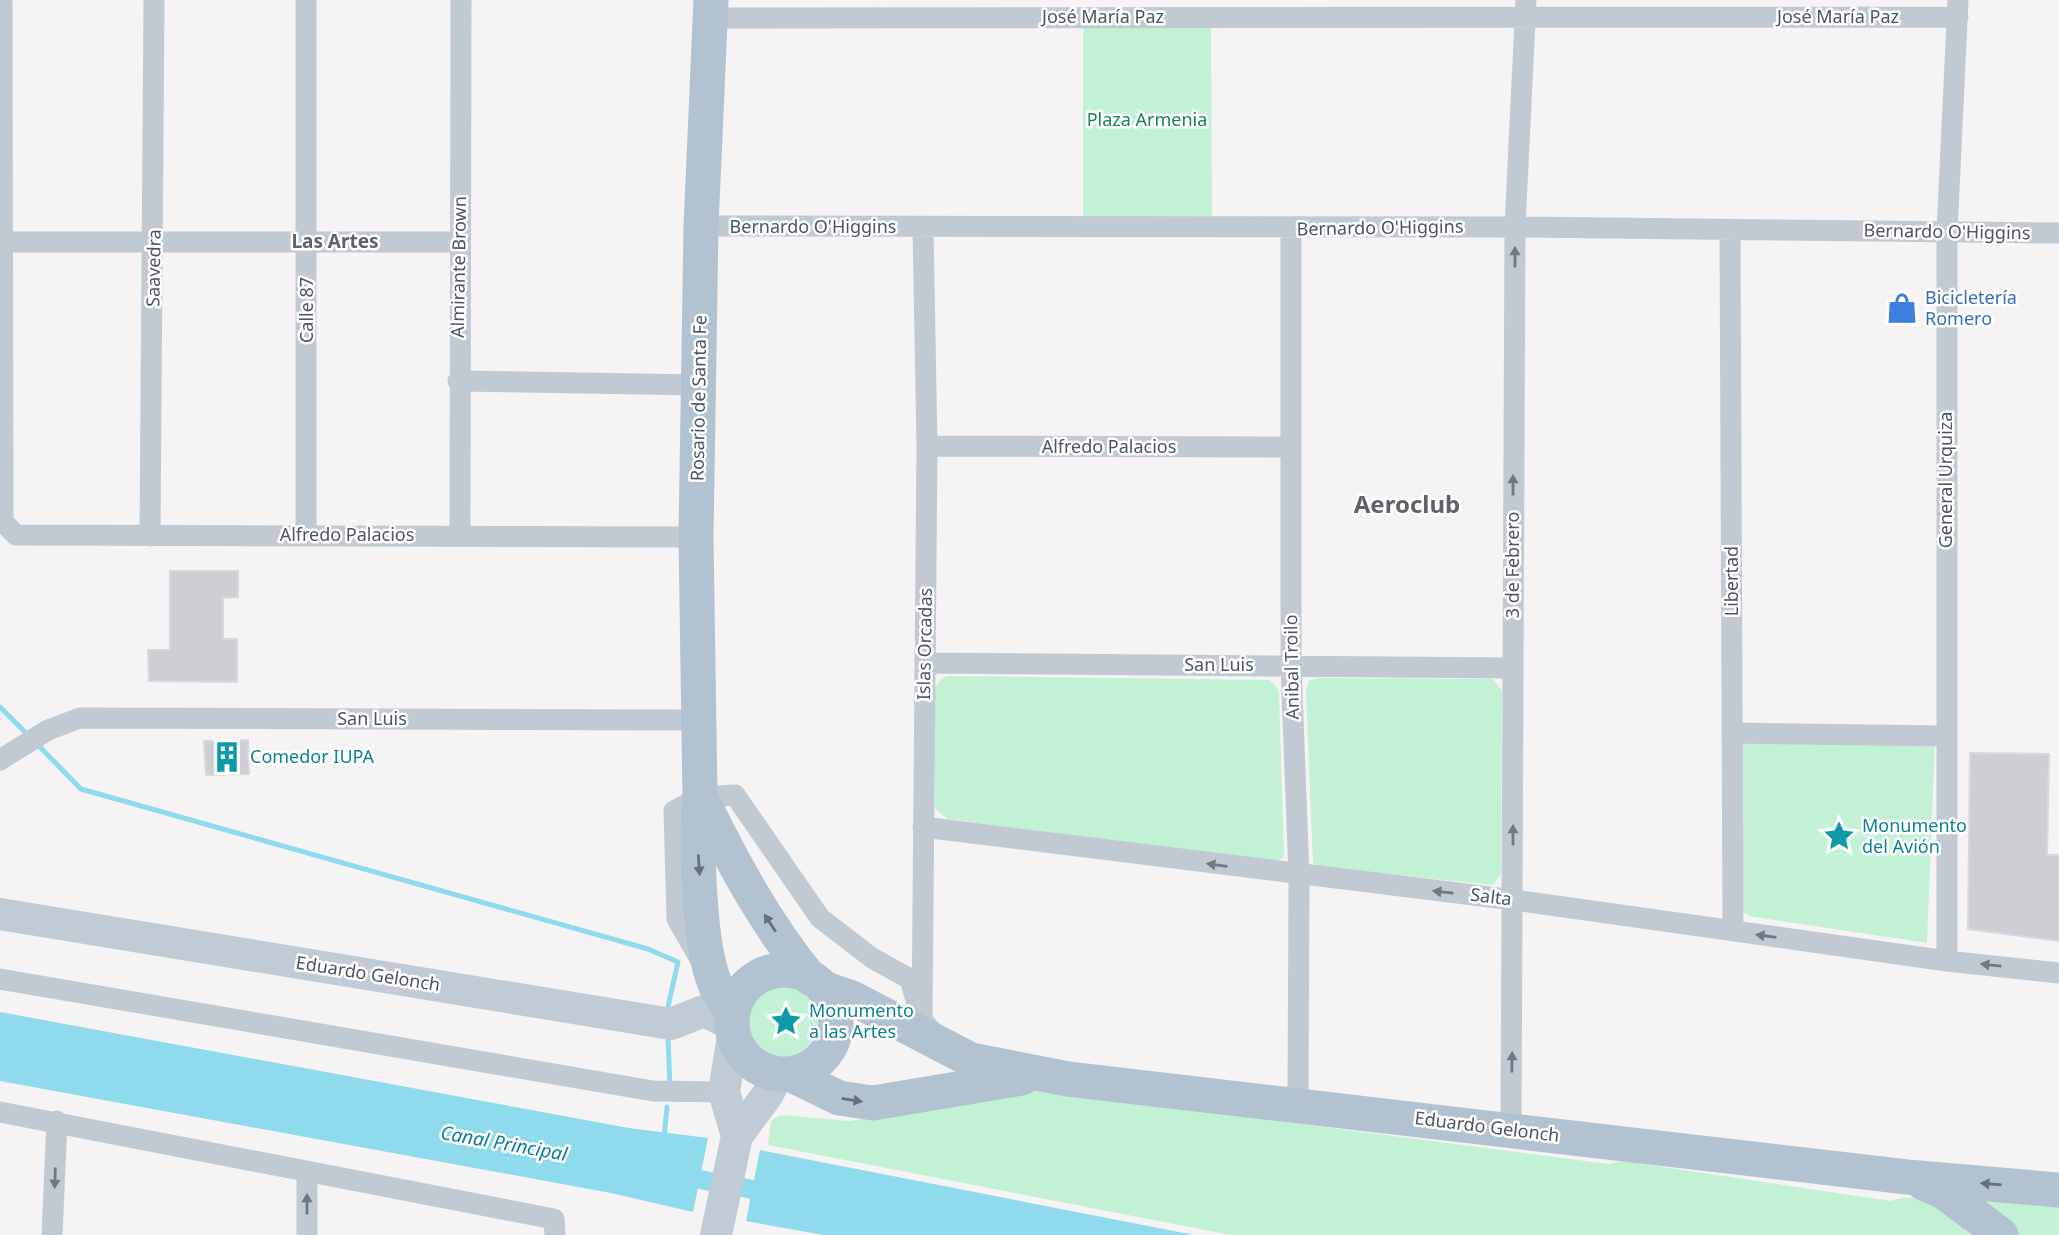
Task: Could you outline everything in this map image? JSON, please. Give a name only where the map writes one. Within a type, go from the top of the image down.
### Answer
[{"type":"main road","name":"Rosario de Santa Fe","points":[[711,9],[701,226],[696,537],[700,796],[697,828],[705,943],[728,1014]]},
{"type":"main road","name":"Rosario de Santa Fe","points":[[700,796],[745,886],[786,948],[817,983]]},
{"type":"main road","name":"Eduardo Gelonch","points":[[1068,1079],[1017,1078],[928,1096],[873,1103],[839,1098],[784,1074],[766,1072],[745,1058],[728,1014],[743,989],[763,975],[787,970],[852,998],[949,1051],[971,1060],[1068,1079],[1907,1177],[2059,1190]]},
{"type":"main road","points":[[784,1074],[811,1067],[833,1041],[836,1019],[829,997],[817,983]]},
{"type":"main road","name":"Eduardo Gelonch","points":[[1907,1177],[1944,1192],[2001,1235]]},
{"type":"street","points":[[2,0],[0,242],[459,242]]},
{"type":"street","name":"Saavedra","points":[[150,536],[154,0]]},
{"type":"street","name":"Calle 87","points":[[306,0],[306,536]]},
{"type":"street","name":"Almirante Brown","points":[[460,535],[458,381],[461,0]]},
{"type":"street","name":"3 de Febrero","points":[[1511,1130],[1515,227],[1526,8]]},
{"type":"street","name":"José María Paz","points":[[711,9],[1958,9]]},
{"type":"street","name":"General Urquiza","points":[[1947,961],[1947,232],[1958,9]]},
{"type":"street","name":"Bernardo O'Higgins","points":[[701,226],[1291,229],[1515,227],[2059,233]]},
{"type":"street","name":"Islas Orcadas","points":[[922,1020],[927,446],[923,228]]},
{"type":"street","name":"Anibal Troilo","points":[[1291,229],[1291,666],[1298,876],[1298,1105]]},
{"type":"street","name":"Libertad","points":[[1730,230],[1733,931]]},
{"type":"street","name":"Alfredo Palacios","points":[[0,242],[3,522],[16,535],[696,537]]},
{"type":"street","points":[[458,381],[699,385]]},
{"type":"street","name":"Alfredo Palacios","points":[[927,446],[1291,447]]},
{"type":"street","name":"San Luis","points":[[925,663],[1512,668]]},
{"type":"street","name":"San Luis","points":[[0,760],[48,730],[80,718],[698,720]]},
{"type":"street","points":[[1733,733],[1945,736]]},
{"type":"street","points":[[700,796],[735,795],[821,918],[872,958],[910,979],[922,1020],[949,1051]]},
{"type":"street","name":"Salta","points":[[923,827],[1298,876],[1514,900],[1947,961],[2059,973]]},
{"type":"street","name":"Eduardo Gelonch","points":[[0,914],[671,1024],[704,1011],[728,1014]]},
{"type":"street","points":[[0,979],[653,1091],[724,1092]]},
{"type":"street","points":[[728,1014],[724,1092],[737,1136]]},
{"type":"street","points":[[718,1226],[737,1136],[784,1074]]},
{"type":"street","points":[[0,1112],[57,1121],[307,1174],[554,1219],[555,1235]]},
{"type":"street","points":[[52,1235],[57,1121]]},
{"type":"street","points":[[307,1174],[307,1235]]},
{"type":"green space","name":"Plaza Armenia","points":[[1083,24],[1211,24],[1212,216],[1083,216]]},
{"type":"green space","points":[[948,676],[1270,680],[1279,691],[1284,857],[1276,862],[948,819],[936,810],[935,803],[934,690],[941,679]]},
{"type":"green space","points":[[1318,678],[1493,679],[1502,691],[1501,874],[1493,885],[1320,867],[1313,863],[1306,691],[1309,681]]},
{"type":"green space","points":[[1741,737],[1935,741],[1927,943],[1749,916],[1743,912]]},
{"type":"green space","name":"Monumento a las Artes","points":[[785,985],[805,991],[815,1001],[821,1021],[815,1041],[805,1051],[785,1057],[765,1051],[755,1041],[749,1021],[755,1001],[765,991]]},
{"type":"green space","points":[[1015,1087],[1608,1164],[1623,1161],[1891,1201],[1913,1198],[1924,1200],[1943,1210],[1970,1230],[1964,1230],[1970,1235],[1231,1235],[768,1145],[771,1121],[781,1115],[849,1121],[897,1114]]},
{"type":"green space","points":[[1963,1189],[2059,1205],[2059,1235],[2017,1235]]},
{"type":"water","points":[[0,1012],[629,1128],[708,1138],[693,1212],[611,1193],[0,1081]]},
{"type":"water","points":[[760,1150],[1194,1235],[823,1235],[746,1221]]},
{"type":"building","points":[[170,571],[238,571],[238,597],[223,598],[223,639],[237,639],[237,682],[149,681],[148,650],[170,650]]},
{"type":"building","name":"Comedor IUPA","points":[[248,740],[249,774],[206,775],[204,741]]},
{"type":"building","points":[[1970,753],[2049,754],[2047,855],[2059,855],[2059,941],[1968,929]]},
{"type":"waterway","points":[[0,707],[30,737]]},
{"type":"waterway","points":[[37,744],[81,789],[648,949],[678,962],[667,1011]]},
{"type":"waterway","points":[[668,1038],[670,1088]]},
{"type":"waterway","points":[[664,1138],[667,1107]]},
{"type":"waterway","name":"Canal Principal","points":[[676,1175],[777,1194]]},
{"type":"place","name":"Bicicletería Romero","points":[[1902,308]]},
{"type":"place","name":"Comedor IUPA","points":[[227,757]]},
{"type":"place","name":"Monumento del Avión","points":[[1839,836]]},
{"type":"place","name":"Monumento a las Artes","points":[[786,1021]]},
{"type":"district","name":"Las Artes","points":[[335,241]]},
{"type":"district","name":"Aeroclub","points":[[1407,505]]}]
